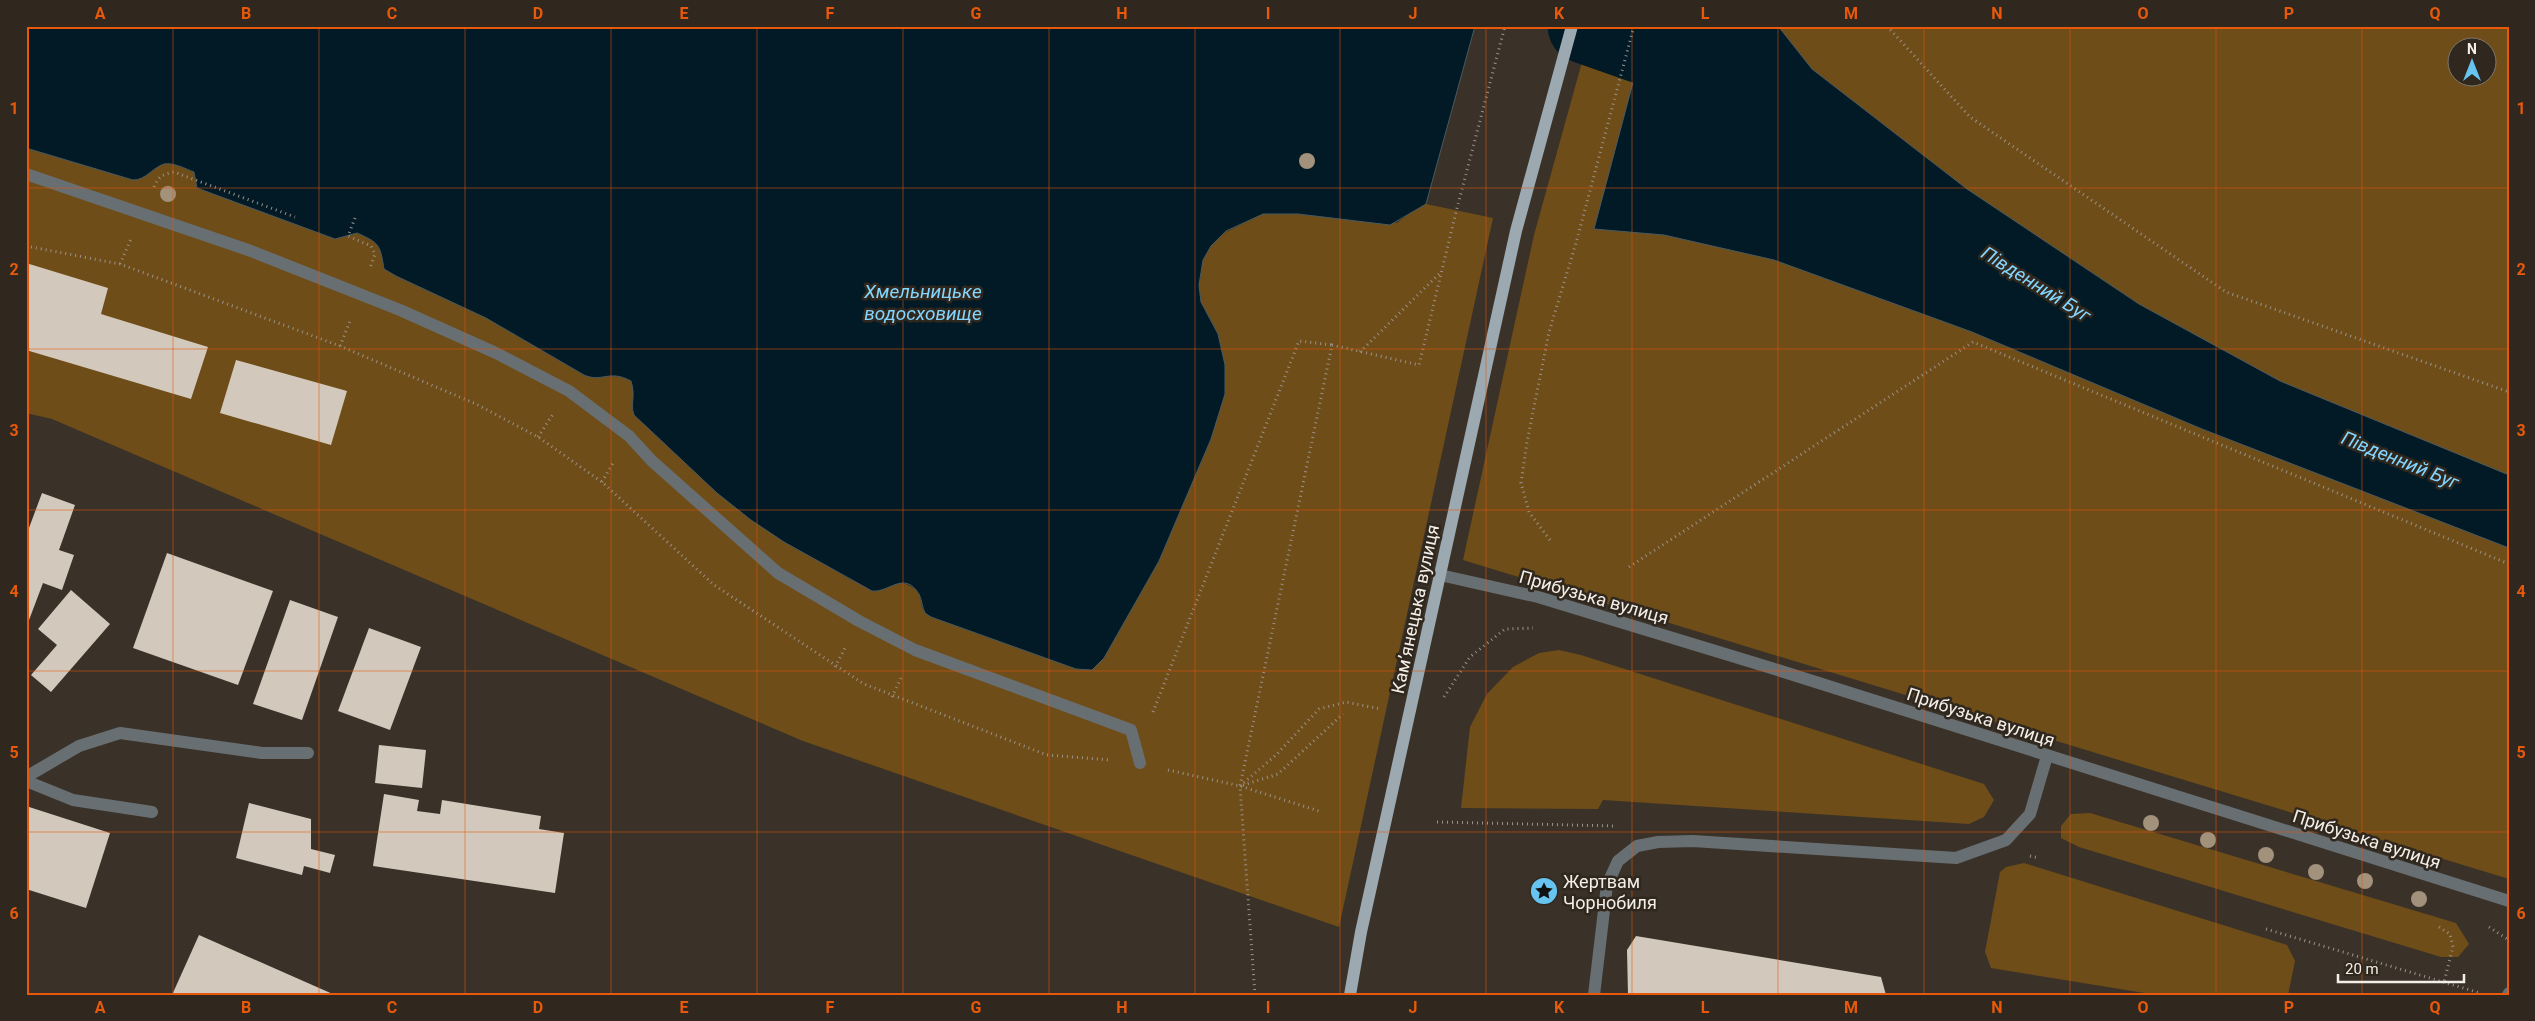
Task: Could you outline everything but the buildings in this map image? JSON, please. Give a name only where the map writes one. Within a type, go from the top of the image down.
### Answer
[{"type":"main road","name":"Камʼянецька вулиця","points":[[1350,995],[1361,932],[1411,715],[1516,231],[1572,26]]},
{"type":"street","points":[[26,174],[251,251],[400,310],[496,353],[569,391],[628,436],[659,468],[778,573],[859,621],[915,650],[1131,730],[1140,763]]},
{"type":"street","name":"Прибузька вулиця","points":[[1440,575],[1538,597],[2509,901]]},
{"type":"street","points":[[26,777],[79,746],[120,733],[262,753],[308,753]]},
{"type":"street","points":[[1594,995],[1607,885],[1618,861],[1637,846],[1658,842],[1693,841],[1956,858],[2006,840],[2030,814],[2047,756]]},
{"type":"street","points":[[26,781],[73,800],[152,812]]},
{"type":"path","points":[[1153,710],[1299,341],[1332,345],[1360,353],[1419,365],[1456,212],[1505,26]]},
{"type":"path","points":[[1550,540],[1530,512],[1521,483],[1549,332],[1576,243],[1634,26]]},
{"type":"path","points":[[1887,26],[1970,117],[2226,292],[2509,392]]},
{"type":"path","points":[[143,213],[158,179],[165,173],[174,172],[296,217]]},
{"type":"path","points":[[355,218],[348,236],[355,239]]},
{"type":"path","points":[[26,246],[120,264],[340,346],[476,404],[538,438],[602,482],[714,585],[864,684],[892,697],[1048,755],[1140,763],[1240,786],[1322,812]]},
{"type":"path","points":[[1360,353],[1442,271]]},
{"type":"path","points":[[1629,567],[1973,342],[2509,564]]},
{"type":"path","points":[[1255,995],[1240,786],[1332,345]]},
{"type":"path","points":[[1240,786],[1276,755],[1319,709],[1346,702],[1411,715],[1440,703],[1470,657],[1505,629],[1531,627],[1540,630]]},
{"type":"path","points":[[1240,786],[1278,774],[1343,714]]},
{"type":"path","points":[[2486,925],[2509,940]]},
{"type":"path","points":[[2439,927],[2450,934],[2453,947],[2444,982]]},
{"type":"path","points":[[2266,929],[2486,995]]},
{"type":"shaded area","points":[[1592,26],[2509,26],[2509,879],[1463,560],[1534,235]]},
{"type":"shaded area","points":[[26,148],[133,180],[160,165],[175,165],[194,172],[197,188],[335,239],[357,233],[375,241],[382,250],[383,260],[396,276],[486,318],[584,375],[597,377],[613,376],[631,381],[634,392],[632,409],[634,415],[751,520],[851,580],[886,588],[900,582],[906,584],[915,589],[920,596],[922,608],[931,617],[1076,669],[1092,670],[1104,658],[1159,561],[1211,439],[1218,335],[1201,302],[1199,285],[1203,260],[1211,246],[1226,232],[1263,214],[1298,214],[1397,223],[1416,208],[1426,204],[1493,218],[1339,927],[803,741],[52,419],[26,413]]},
{"type":"shaded area","points":[[1559,650],[1581,655],[1984,784],[1994,800],[1984,817],[1969,824],[1603,800],[1598,809],[1461,808],[1470,727],[1487,694],[1513,667],[1539,653]]},
{"type":"shaded area","points":[[2090,813],[2456,923],[2469,944],[2458,957],[2441,957],[2079,847],[2061,838],[2061,826],[2071,814]]},
{"type":"shaded area","points":[[2024,863],[2287,945],[2295,961],[2288,995],[2157,995],[1991,968],[1985,952],[2000,872],[2006,867]]},
{"type":"water","name":"Хмельницьке водосховище","points":[[26,26],[1475,26],[1426,204],[1390,225],[1298,214],[1263,214],[1226,231],[1211,246],[1203,260],[1199,285],[1201,302],[1218,334],[1225,365],[1225,394],[1211,439],[1159,561],[1104,658],[1092,670],[1076,669],[931,617],[925,613],[919,594],[908,584],[896,584],[878,591],[872,591],[784,542],[751,520],[717,493],[634,415],[631,381],[617,376],[596,378],[584,375],[486,318],[396,276],[384,269],[378,246],[365,236],[357,233],[335,239],[197,188],[194,172],[175,165],[164,164],[142,178],[133,180],[26,148]]},
{"type":"water","points":[[1648,26],[1778,26],[1812,69],[1967,189],[2139,304],[2280,381],[2509,475],[2509,548],[2202,429],[1972,332],[1774,260],[1664,235],[1594,229]]},
{"type":"waterway","name":"Південний Буг","points":[[1585,26],[1679,59],[1737,90]]},
{"type":"place","name":"Жертвам Чорнобиля","points":[[1544,891]]}]
